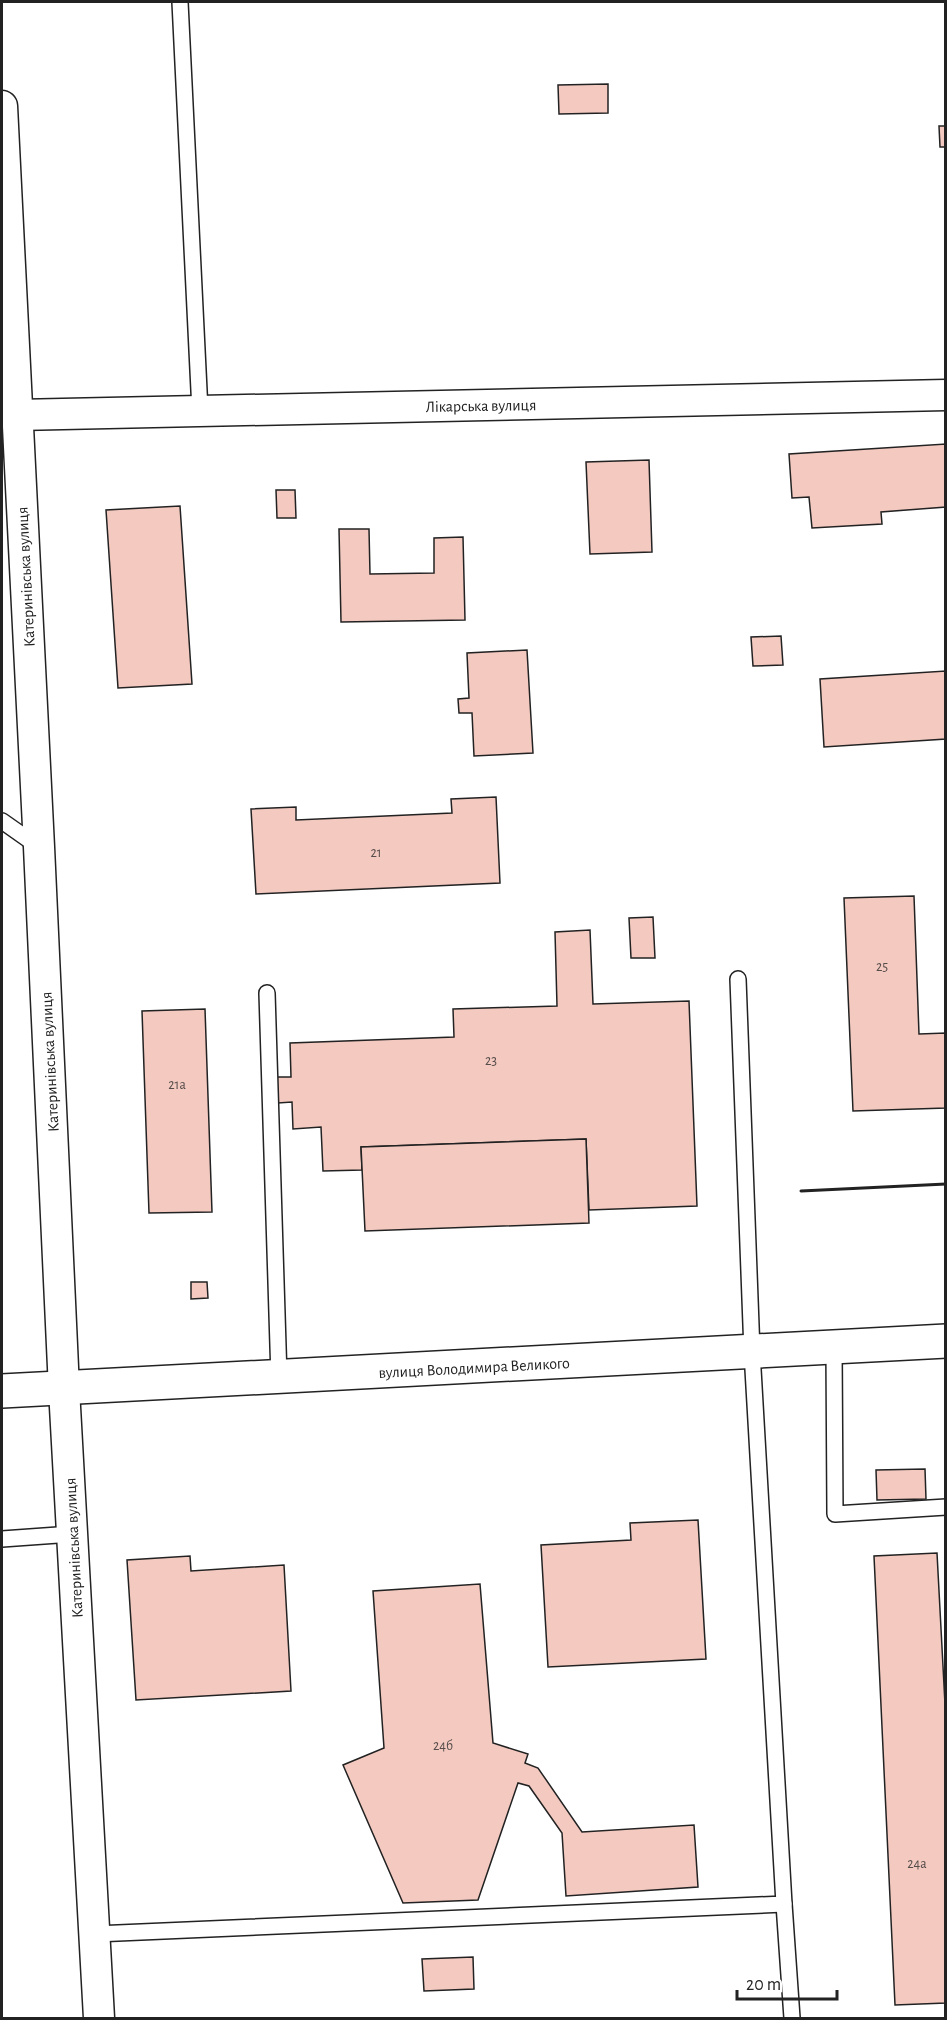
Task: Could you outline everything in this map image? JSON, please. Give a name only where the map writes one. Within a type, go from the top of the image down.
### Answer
[{"type":"main road","name":"вулиця Володимира Великого","points":[[2,1392],[945,1341]]},
{"type":"street","name":"Катеринівська вулиця","points":[[2,106],[64,1389],[99,2019]]},
{"type":"street","name":"Лікарська вулиця","points":[[17,415],[945,396]]},
{"type":"lane","points":[[180,2],[200,411]]},
{"type":"lane","points":[[2,821],[39,847]]},
{"type":"lane","points":[[738,980],[752,1352],[792,2019]]},
{"type":"lane","points":[[267,993],[279,1378]]},
{"type":"lane","points":[[834,1348],[835,1514],[945,1507]]},
{"type":"lane","points":[[2,1539],[72,1534]]},
{"type":"lane","points":[[95,1934],[784,1904]]},
{"type":"building","points":[[608,84],[608,113],[559,114],[558,85]]},
{"type":"building","points":[[939,126],[946,126],[946,147],[940,147]]},
{"type":"building","points":[[946,444],[946,507],[881,512],[882,524],[812,528],[809,497],[792,498],[789,454]]},
{"type":"building","points":[[649,460],[652,552],[590,554],[586,462]]},
{"type":"building","points":[[276,490],[295,490],[296,518],[277,518]]},
{"type":"building","points":[[180,506],[192,684],[118,688],[106,510]]},
{"type":"building","points":[[339,529],[369,529],[370,574],[434,573],[434,538],[463,537],[465,620],[341,622]]},
{"type":"building","points":[[781,636],[783,665],[753,666],[751,637]]},
{"type":"building","points":[[527,650],[533,753],[474,756],[472,713],[459,713],[458,699],[469,698],[467,653]]},
{"type":"building","points":[[946,671],[946,739],[824,747],[820,679]]},
{"type":"building","points":[[496,797],[500,883],[256,894],[251,809],[296,807],[296,820],[452,813],[451,799]]},
{"type":"building","points":[[914,896],[919,1034],[946,1033],[946,1108],[853,1111],[844,898]]},
{"type":"building","points":[[653,917],[655,958],[631,958],[629,918]]},
{"type":"building","points":[[590,930],[593,1004],[689,1001],[697,1206],[589,1210],[586,1139],[361,1147],[362,1170],[323,1171],[321,1127],[293,1129],[292,1102],[278,1103],[277,1077],[291,1077],[290,1043],[454,1037],[453,1009],[557,1006],[555,932]]},
{"type":"building","points":[[205,1009],[212,1212],[149,1213],[142,1011]]},
{"type":"building","points":[[586,1139],[589,1223],[365,1231],[361,1147]]},
{"type":"building","points":[[191,1282],[207,1282],[208,1298],[191,1299]]},
{"type":"building","points":[[925,1469],[926,1499],[877,1500],[876,1470]]},
{"type":"building","points":[[698,1520],[706,1659],[548,1667],[541,1545],[631,1540],[630,1523]]},
{"type":"building","points":[[937,1553],[946,1723],[946,2003],[895,2005],[874,1556]]},
{"type":"building","points":[[190,1556],[191,1571],[284,1565],[291,1691],[136,1700],[127,1560]]},
{"type":"building","points":[[480,1584],[493,1743],[528,1754],[525,1763],[538,1768],[582,1832],[694,1825],[698,1887],[566,1896],[562,1833],[529,1786],[518,1783],[478,1900],[403,1903],[343,1765],[384,1748],[373,1591]]},
{"type":"building","points":[[473,1957],[474,1989],[424,1991],[422,1959]]},
{"type":"wall","points":[[801,1191],[946,1184]]}]
